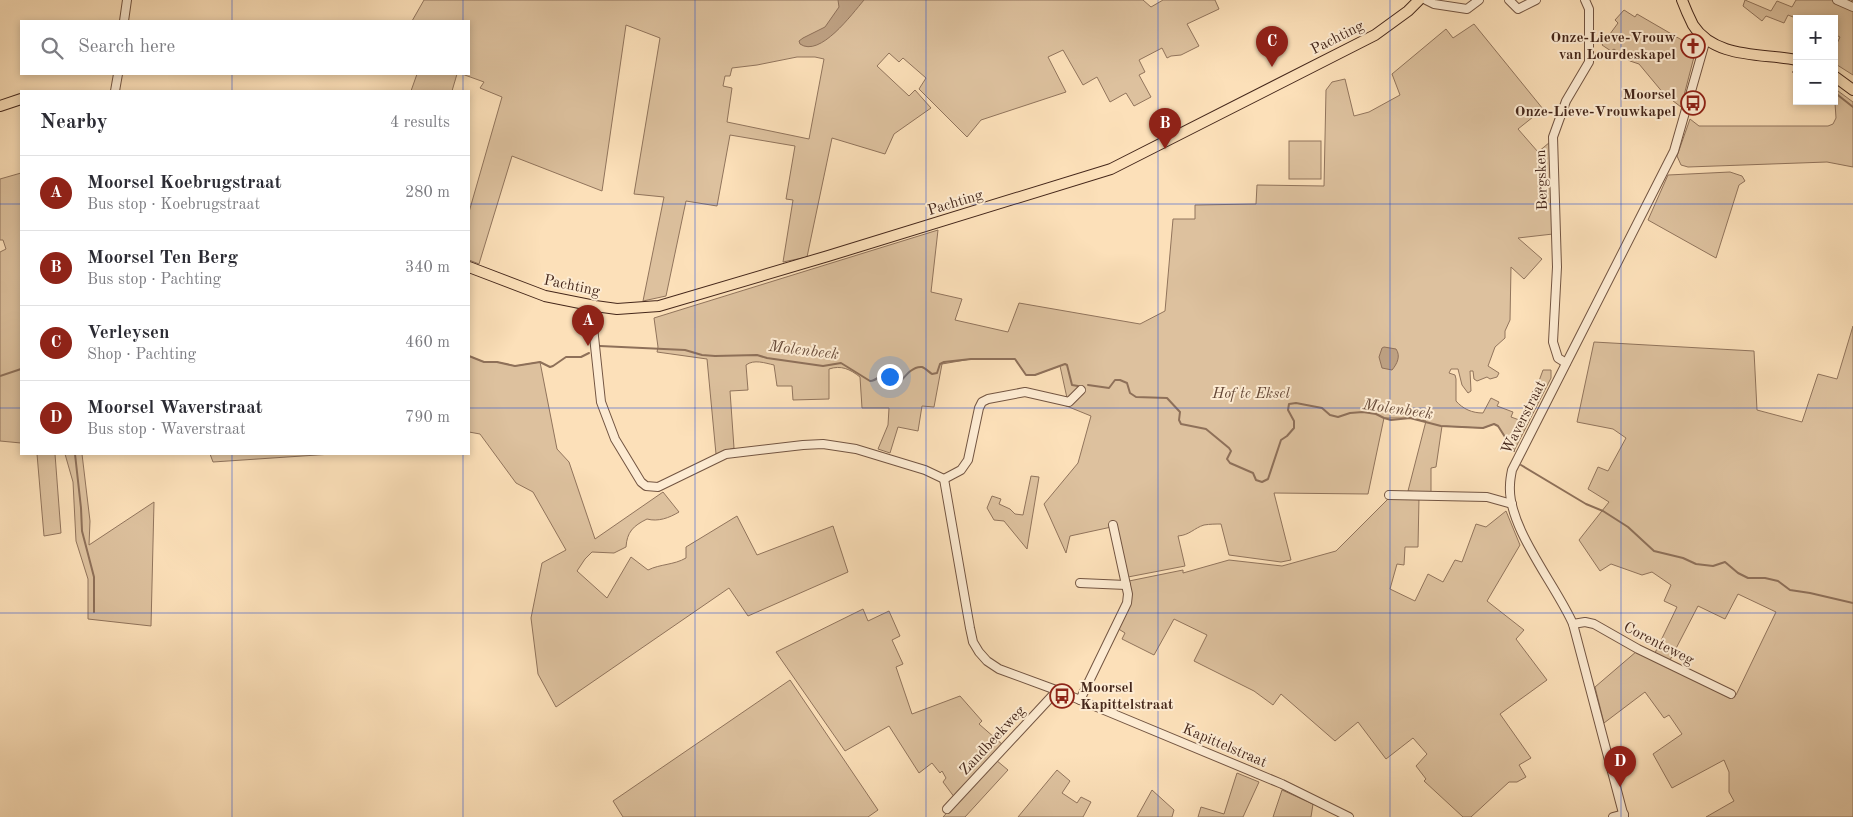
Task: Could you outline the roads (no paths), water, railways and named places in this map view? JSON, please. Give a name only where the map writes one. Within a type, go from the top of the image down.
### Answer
[{"type":"main road","name":"Pachting","points":[[470,267],[545,296],[617,309],[659,306],[1103,172],[1375,35],[1408,11],[1419,0]]},
{"type":"main road","points":[[1682,0],[1694,26],[1706,39],[1720,47],[1734,52],[1793,59]]},
{"type":"main road","points":[[1838,79],[1853,90]]},
{"type":"main road","points":[[0,106],[20,99]]},
{"type":"street","points":[[124,20],[127,0]]},
{"type":"street","points":[[1426,0],[1434,4],[1467,9],[1480,0]]},
{"type":"street","points":[[1509,0],[1518,9],[1536,0]]},
{"type":"street","name":"Bergsken","points":[[1566,363],[1558,358],[1553,342],[1557,267],[1553,136],[1566,101],[1589,62],[1589,9],[1585,0]]},
{"type":"street","points":[[1837,0],[1853,7]]},
{"type":"street","name":"Waverstraat","points":[[1624,816],[1574,624],[1561,598],[1526,541],[1512,504],[1509,486],[1512,470],[1674,150],[1706,39]]},
{"type":"street","points":[[115,90],[118,75]]},
{"type":"street","points":[[595,306],[592,328],[601,402],[615,439],[640,482],[646,486],[658,486],[726,454],[803,444],[823,444],[856,449],[925,470],[944,479],[961,470],[968,460],[979,408],[982,402],[988,399],[1025,392],[1069,402],[1081,390]]},
{"type":"street","name":"Kapittelstraat","points":[[944,479],[973,642],[987,660],[999,669],[1056,690],[1282,784],[1349,817]]},
{"type":"street","points":[[1389,495],[1487,497],[1512,504]]},
{"type":"street","points":[[1080,700],[1126,603],[1128,594],[1113,525]]},
{"type":"street","points":[[1080,583],[1126,585]]},
{"type":"street","name":"Corenteweg","points":[[1574,624],[1584,622],[1594,624],[1638,649],[1731,694]]},
{"type":"street","name":"Zandbeekweg","points":[[947,809],[1056,690]]},
{"type":"street","points":[[1613,817],[1624,816]]},
{"type":"waterway","points":[[1838,95],[1853,107]]},
{"type":"waterway","name":"Molenbeek","points":[[600,346],[685,350],[702,355],[715,356],[757,355],[823,366],[841,363],[870,381],[888,372],[897,381],[901,381],[910,371],[919,367],[932,374],[937,373],[940,364],[944,362],[971,359],[1015,359],[1026,375],[1035,375],[1065,364],[1067,365],[1072,385],[1078,386]]},
{"type":"waterway","name":"Molenbeek","points":[[470,356],[484,362],[497,362],[515,366],[540,362],[550,367],[566,357],[581,357],[589,353]]},
{"type":"waterway","name":"Molenbeek","points":[[0,376],[20,369]]},
{"type":"waterway","name":"Molenbeek","points":[[1088,385],[1109,388],[1115,380],[1120,380],[1127,383],[1130,393],[1136,397],[1167,398],[1180,412],[1179,420],[1181,424],[1206,429],[1229,448],[1231,451],[1227,459],[1230,463],[1253,473],[1256,480],[1262,482],[1268,479],[1281,440],[1294,428],[1294,421],[1288,410],[1289,404],[1296,403],[1322,408],[1330,415],[1338,417],[1350,413],[1363,412],[1376,414],[1391,420],[1410,418],[1441,426],[1483,428],[1494,424],[1498,426],[1514,451]]},
{"type":"waterway","points":[[75,455],[82,531],[94,577],[94,612]]},
{"type":"waterway","name":"Molenbeek","points":[[1521,465],[1628,527],[1654,551],[1683,558],[1696,564],[1713,566],[1725,562],[1738,573],[1748,578],[1765,578],[1778,581],[1790,590],[1853,603]]},
{"type":"place","name":"Onze-Lieve-Vrouw van Lourdeskapel","points":[[1693,46]]},
{"type":"place","name":"Verleysen","points":[[1272,67]]},
{"type":"place","name":"Moorsel Onze-Lieve-Vrouwkapel","points":[[1693,103]]},
{"type":"place","name":"Moorsel Ten Berg","points":[[1165,149]]},
{"type":"place","name":"Moorsel Koebrugstraat","points":[[588,346]]},
{"type":"place","name":"Moorsel Kapittelstraat","points":[[1062,696]]},
{"type":"place","name":"Moorsel Waverstraat","points":[[1620,787]]},
{"type":"park label","name":"Hof te Eksel","points":[[1251,393]]}]
